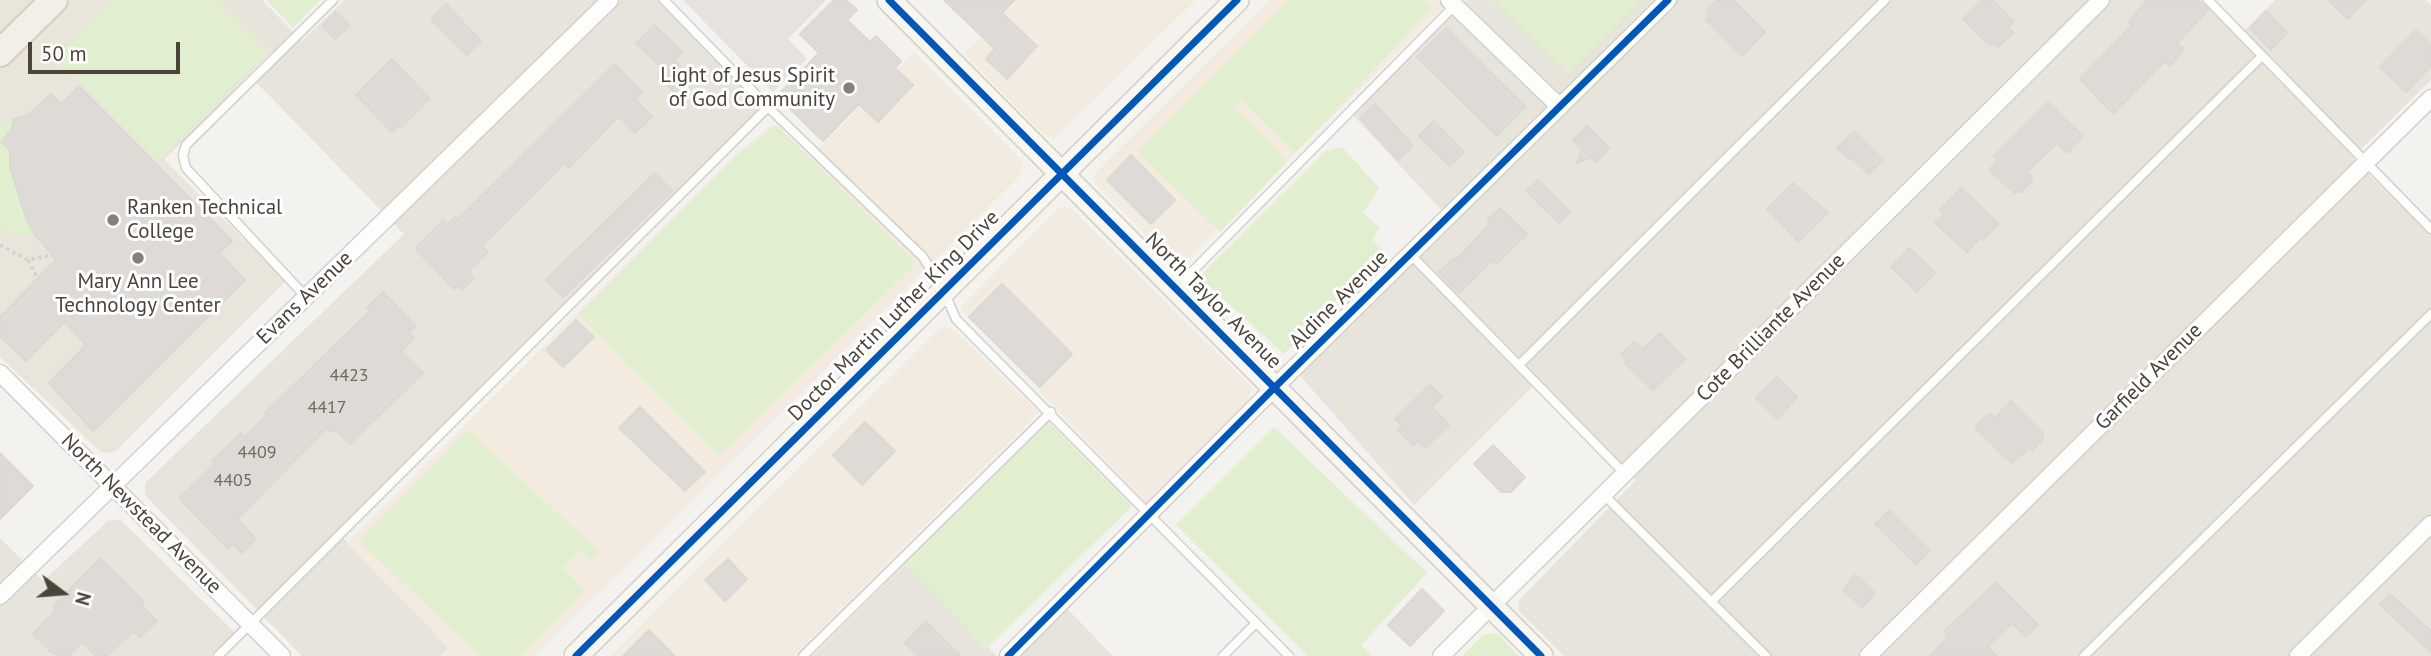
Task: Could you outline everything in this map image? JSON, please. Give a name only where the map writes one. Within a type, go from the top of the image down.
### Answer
[{"type":"main road","points":[[0,54],[54,0]]},
{"type":"street","name":"Evans Avenue","points":[[0,596],[610,0]]},
{"type":"street","name":"North Taylor Avenue","points":[[889,0],[1541,656]]},
{"type":"street","name":"Doctor Martin Luther King Drive","points":[[576,656],[1237,0]]},
{"type":"street","name":"Aldine Avenue","points":[[1008,656],[1668,0]]},
{"type":"street","name":"Cote Brilliante Avenue","points":[[1441,656],[2101,0]]},
{"type":"street","points":[[1454,2],[1560,107]]},
{"type":"street","name":"Garfield Avenue","points":[[1868,656],[2431,98]]},
{"type":"street","name":"North Newstead Avenue","points":[[0,373],[282,656]]},
{"type":"street","points":[[2298,656],[2431,524]]},
{"type":"lane","points":[[306,297],[187,168],[183,155],[186,145],[333,0]]},
{"type":"lane","points":[[664,0],[768,107],[923,257],[944,291],[956,319],[1051,412],[1149,516],[1289,656]]},
{"type":"lane","points":[[1518,365],[1885,0]]},
{"type":"lane","points":[[2208,0],[2431,229]]},
{"type":"lane","points":[[1176,288],[1454,2]]},
{"type":"lane","points":[[1711,602],[2262,56]]},
{"type":"lane","points":[[218,656],[768,107]]},
{"type":"lane","points":[[1410,254],[1625,474]]},
{"type":"lane","points":[[2084,656],[2431,314]]},
{"type":"lane","points":[[803,656],[1051,412]]},
{"type":"lane","points":[[1604,495],[1766,656]]},
{"type":"lane","points":[[1223,656],[1256,623]]},
{"type":"path","points":[[0,245],[27,260],[38,279]]},
{"type":"path","points":[[27,260],[51,255]]},
{"type":"shaded area","name":"Ranken Technical College","points":[[0,0],[220,0],[272,51],[164,160],[286,281],[116,451],[110,453],[101,452],[0,357]]},
{"type":"shaded area","points":[[220,0],[262,0],[302,41],[344,0],[664,0],[768,107],[340,535],[449,648],[441,656],[302,656],[145,495],[145,483],[404,234],[253,79],[272,51]]},
{"type":"shaded area","points":[[683,0],[826,0],[788,39],[807,59],[773,92]]},
{"type":"shaded area","points":[[1018,0],[1196,0],[1054,139],[1043,134],[964,54]]},
{"type":"shaded area","points":[[1269,0],[1437,0],[1444,7],[1178,268],[1093,178]]},
{"type":"shaded area","points":[[1466,0],[2202,0],[2239,36],[2275,0],[2425,0],[2431,5],[2431,80],[2352,158],[2431,235],[2431,656],[1564,656],[1519,611],[1518,604],[1636,480],[1540,379],[1414,505],[1294,369],[1448,217],[1350,112]]},
{"type":"shaded area","points":[[914,52],[1022,161],[1019,177],[536,656],[441,656],[449,648],[347,543],[736,154],[773,124],[810,157]]},
{"type":"shaded area","points":[[1063,206],[1073,210],[1250,385],[1247,403],[1146,503],[960,308]]},
{"type":"shaded area","points":[[944,327],[954,330],[1039,412],[794,656],[610,656],[939,329]]},
{"type":"shaded area","points":[[108,521],[122,521],[235,633],[211,656],[0,656],[0,538],[43,581]]},
{"type":"shaded area","points":[[907,562],[997,656],[812,656]]},
{"type":"shaded area","points":[[1061,602],[1113,656],[1008,656]]},
{"type":"green space","points":[[115,0],[216,0],[268,52],[158,161],[81,84],[53,61]]},
{"type":"green space","points":[[266,0],[320,0],[293,28]]},
{"type":"green space","points":[[1288,0],[1424,0],[1432,8],[1295,153],[1241,100],[1235,107],[1287,162],[1220,232],[1137,151]]},
{"type":"green space","points":[[1494,0],[1640,0],[1568,72]]},
{"type":"green space","points":[[14,119],[11,130],[2,142],[10,150],[19,202],[36,236],[13,235],[0,229],[0,123]]},
{"type":"green space","points":[[777,125],[916,264],[719,456],[579,315],[739,153]]},
{"type":"green space","points":[[1339,147],[1344,149],[1379,188],[1363,213],[1380,228],[1372,240],[1384,251],[1284,354],[1199,277],[1327,150]]},
{"type":"green space","points":[[1049,422],[1132,506],[986,649],[904,564]]},
{"type":"green space","points":[[1274,427],[1427,573],[1361,645],[1372,656],[1308,656],[1176,525]]},
{"type":"green space","points":[[468,430],[599,552],[592,561],[579,550],[563,568],[585,591],[521,656],[480,656],[359,541]]},
{"type":"green space","points":[[1484,634],[1499,635],[1519,656],[1462,656]]},
{"type":"building","points":[[834,0],[846,0],[857,10],[847,20],[870,42],[876,36],[901,61],[895,68],[913,85],[878,122],[859,104],[823,141],[777,96],[819,53],[800,34]]},
{"type":"building","points":[[944,0],[1015,0],[1002,13],[1037,46],[1007,79],[986,59],[995,49]]},
{"type":"building","points":[[1717,0],[1733,0],[1765,32],[1742,56],[1706,19],[1710,15],[1706,11]]},
{"type":"building","points":[[1982,0],[1993,0],[2014,21],[2008,27],[2013,33],[1998,47],[1993,43],[1990,46],[1963,19]]},
{"type":"building","points":[[2147,0],[2198,0],[2208,10],[2177,43],[2184,49],[2170,66],[2165,61],[2113,114],[2080,79],[2132,25],[2129,22]]},
{"type":"building","points":[[2328,0],[2366,0],[2348,19]]},
{"type":"building","points":[[446,4],[481,41],[467,55],[431,19]]},
{"type":"building","points":[[2266,11],[2288,33],[2271,50],[2250,28]]},
{"type":"building","points":[[336,12],[350,26],[335,39],[322,26]]},
{"type":"building","points":[[654,25],[682,52],[674,61],[690,77],[675,93],[658,75],[663,69],[636,43]]},
{"type":"building","points":[[1446,28],[1526,107],[1497,136],[1417,57]]},
{"type":"building","points":[[2416,30],[2431,45],[2431,66],[2406,92],[2380,67]]},
{"type":"building","points":[[392,59],[430,99],[402,127],[399,125],[392,132],[356,95]]},
{"type":"building","points":[[615,64],[642,92],[635,99],[652,117],[635,133],[619,116],[569,168],[565,163],[482,246],[488,252],[468,272],[474,278],[462,290],[458,285],[454,289],[415,248],[443,220],[447,225],[455,217],[457,220]]},
{"type":"building","name":"Mary Ann Lee Technology Center","points":[[79,86],[232,241],[219,253],[245,280],[93,431],[49,383],[86,345],[65,322],[26,361],[0,336],[0,317],[56,260],[34,233],[26,218],[10,167],[10,150],[1,142],[11,130],[14,119],[27,116],[51,94],[61,104]]},
{"type":"building","points":[[2048,102],[2083,136],[2067,153],[2057,143],[2027,172],[2033,179],[2020,193],[2015,193],[1989,170],[1998,160],[1994,156]]},
{"type":"building","points":[[1375,104],[1413,146],[1398,160],[1360,118]]},
{"type":"building","points":[[1434,121],[1464,152],[1450,166],[1419,136]]},
{"type":"building","points":[[1587,126],[1609,148],[1596,162],[1591,157],[1577,163],[1582,149],[1573,140]]},
{"type":"building","points":[[1854,131],[1883,160],[1869,174],[1837,148]]},
{"type":"building","points":[[1131,155],[1175,200],[1151,224],[1107,180]]},
{"type":"building","points":[[655,173],[672,191],[563,297],[546,280]]},
{"type":"building","points":[[1538,180],[1570,212],[1559,223],[1526,191]]},
{"type":"building","points":[[1793,183],[1828,213],[1799,242],[1767,209]]},
{"type":"building","points":[[1961,188],[1999,224],[1967,252],[1935,223],[1944,214],[1940,210]]},
{"type":"building","points":[[1500,208],[1527,234],[1497,264],[1493,260],[1459,293],[1439,272],[1454,258],[1456,260],[1490,224],[1487,221]]},
{"type":"building","points":[[1909,248],[1936,273],[1917,292],[1891,267]]},
{"type":"building","points":[[1002,284],[1072,354],[1040,387],[969,317]]},
{"type":"building","points":[[383,292],[416,326],[409,333],[414,338],[401,351],[423,373],[350,444],[335,429],[331,432],[327,428],[237,519],[256,539],[242,553],[233,544],[228,549],[179,498],[215,464],[212,461],[241,433],[245,437],[267,415],[265,413],[370,311],[367,308]]},
{"type":"building","points":[[576,320],[594,337],[563,367],[546,350]]},
{"type":"building","points":[[1660,333],[1685,359],[1653,390],[1625,363],[1627,361],[1621,354],[1634,342],[1643,349]]},
{"type":"building","points":[[1777,377],[1797,397],[1777,419],[1756,398]]},
{"type":"building","points":[[1430,385],[1442,397],[1432,407],[1449,425],[1425,448],[1418,441],[1413,446],[1398,430],[1402,426],[1395,419]]},
{"type":"building","points":[[2011,401],[2043,433],[2041,435],[2044,438],[2032,451],[2030,448],[2011,463],[1975,427],[1990,413],[1995,418]]},
{"type":"building","points":[[640,407],[705,472],[685,491],[619,428]]},
{"type":"building","points":[[865,422],[895,451],[862,485],[833,455]]},
{"type":"building","points":[[1493,445],[1525,477],[1511,492],[1501,492],[1474,464]]},
{"type":"building","points":[[0,453],[33,486],[0,519]]},
{"type":"building","points":[[1889,510],[1930,551],[1916,565],[1875,524]]},
{"type":"building","points":[[100,559],[124,581],[144,603],[141,605],[157,621],[140,637],[133,631],[107,656],[96,656],[82,642],[68,656],[59,656],[33,634],[56,610],[54,606],[59,600]]},
{"type":"building","points":[[728,559],[747,579],[725,601],[705,580]]},
{"type":"building","points":[[1855,574],[1875,593],[1862,608],[1843,590]]},
{"type":"building","points":[[1996,583],[2038,625],[2026,637],[2012,623],[1988,647],[1997,656],[1930,656],[1948,637],[1943,632]]},
{"type":"building","points":[[1422,589],[1444,611],[1410,646],[1388,625]]},
{"type":"building","points":[[2390,594],[2431,631],[2431,652],[2380,605]]},
{"type":"building","points":[[926,621],[961,656],[918,656],[905,643]]},
{"type":"building","points":[[649,630],[675,656],[623,656]]},
{"type":"cycle path","points":[[889,0],[1541,656]]},
{"type":"cycle path","points":[[576,656],[1237,0]]},
{"type":"cycle path","points":[[1008,656],[1274,388],[1668,0]]},
{"type":"place","name":"Light of Jesus Spirit of God Community","points":[[849,88]]},
{"type":"place","name":"Ranken Technical College","points":[[113,220]]},
{"type":"place","name":"Mary Ann Lee Technology Center","points":[[138,258]]}]
